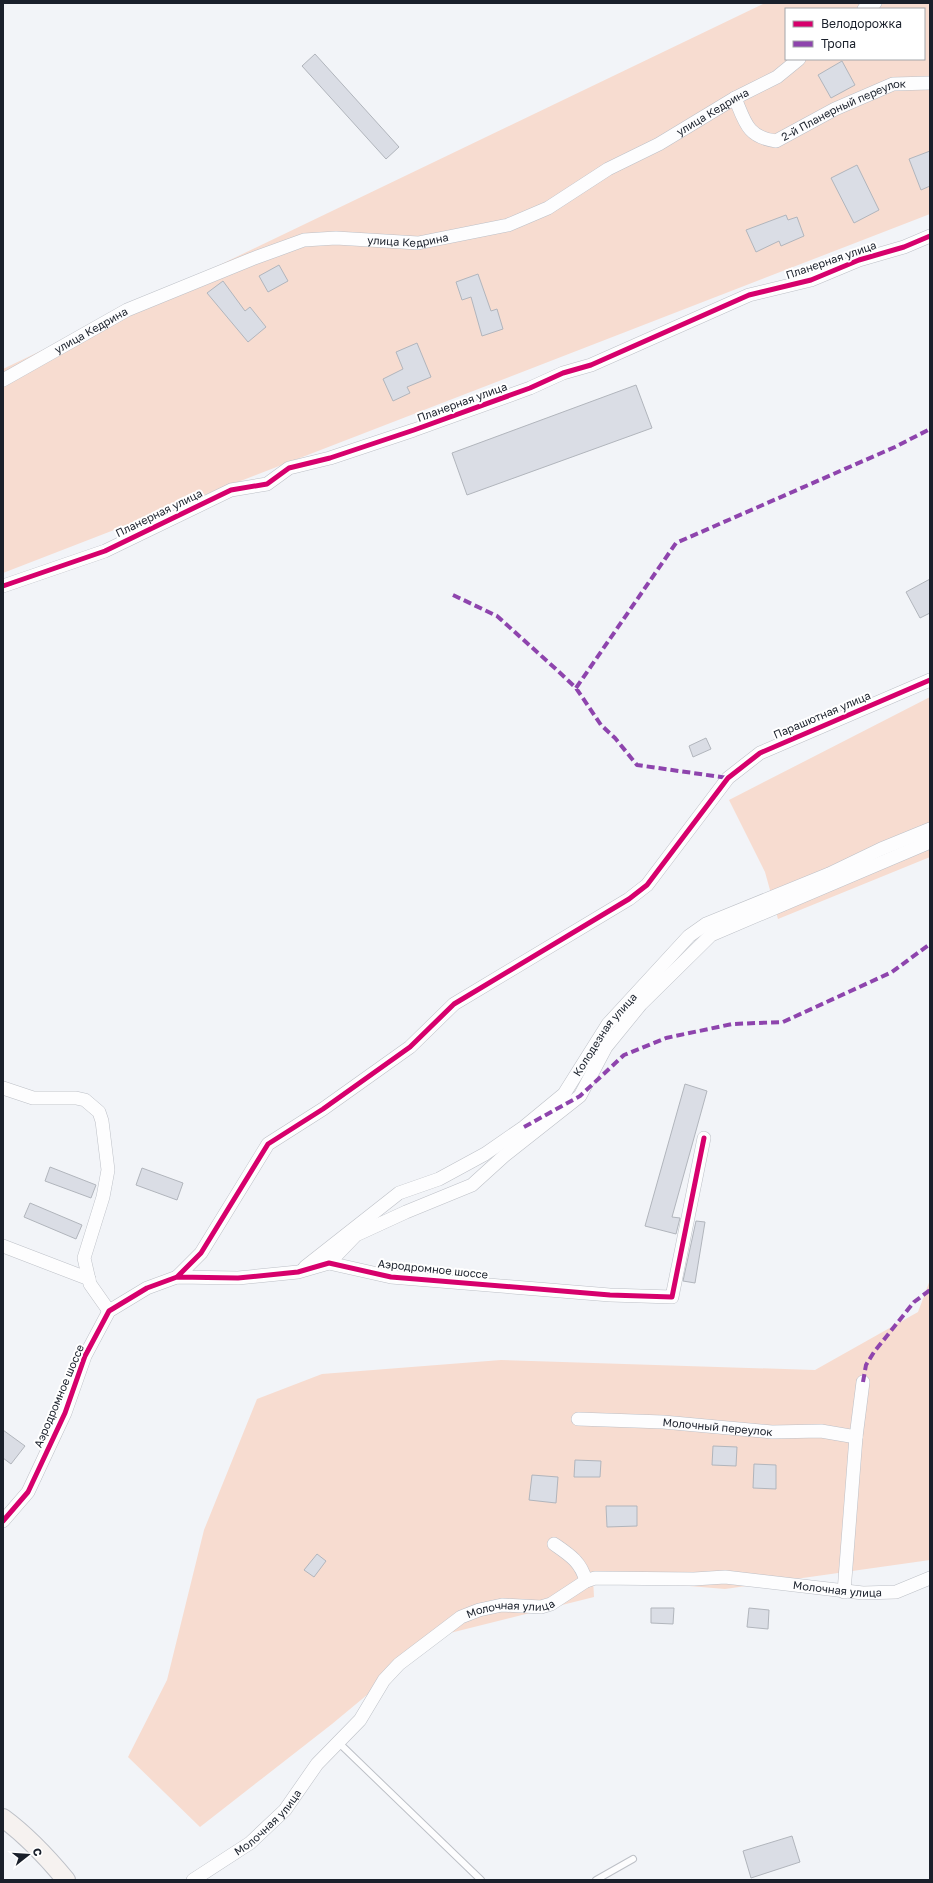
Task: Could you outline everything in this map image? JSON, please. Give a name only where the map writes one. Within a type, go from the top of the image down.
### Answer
[{"type":"main road","points":[[3,1818],[27,1838],[53,1864],[66,1880]]},
{"type":"street","points":[[866,8],[875,3]]},
{"type":"street","name":"улица Кедрина","points":[[3,380],[127,310],[252,259],[304,240],[336,238],[418,243],[508,225],[548,208],[608,169],[659,144],[735,98],[777,77],[798,60]]},
{"type":"street","name":"2-й Планерный переулок","points":[[735,98],[749,130],[758,137],[776,141],[835,109],[893,84],[930,83]]},
{"type":"street","name":"Планерная улица","points":[[3,586],[105,551],[231,490],[267,484],[289,468],[330,458],[530,388],[563,373],[591,365],[749,296],[811,280],[859,260],[904,247],[930,236]]},
{"type":"street","name":"Парашютная улица","points":[[177,1277],[201,1253],[268,1144],[323,1109],[410,1047],[454,1004],[629,899],[647,885],[728,778],[760,753],[930,680]]},
{"type":"street","name":"Колодезная улица","points":[[298,1272],[400,1193],[439,1178],[484,1154],[524,1127],[564,1094],[608,1024],[689,936],[706,924],[829,874],[881,849],[930,829]]},
{"type":"street","name":"Колодезная улица","points":[[580,1096],[606,1047],[641,1004],[711,935],[930,842]]},
{"type":"street","points":[[3,1088],[32,1098],[76,1098],[85,1100],[99,1112],[102,1121],[108,1170],[103,1197],[84,1258],[90,1284],[109,1311]]},
{"type":"street","name":"Аэродромное шоссе","points":[[329,1263],[356,1235],[406,1212],[472,1185],[504,1156],[580,1096]]},
{"type":"street","name":"Аэродромное шоссе","points":[[3,1521],[28,1492],[65,1413],[85,1356],[109,1311],[147,1288],[177,1277],[238,1278],[298,1272],[329,1263],[390,1277],[610,1295],[672,1297],[704,1138]]},
{"type":"street","points":[[3,1246],[88,1279]]},
{"type":"street","points":[[844,1592],[856,1437],[863,1382]]},
{"type":"street","name":"Молочный переулок","points":[[578,1420],[663,1422],[772,1432],[821,1431],[856,1437]]},
{"type":"street","points":[[554,1544],[577,1560],[583,1570],[586,1581]]},
{"type":"street","name":"Молочная улица","points":[[193,1880],[250,1844],[280,1815],[317,1764],[360,1720],[384,1680],[399,1664],[461,1617],[479,1610],[502,1605],[540,1607],[551,1604],[586,1581],[604,1577],[694,1579],[725,1576],[844,1592],[896,1592],[930,1578]]},
{"type":"lane","points":[[338,1742],[481,1880]]},
{"type":"lane","points":[[596,1880],[633,1859]]},
{"type":"shaded area","points":[[765,3],[930,3],[930,214],[3,573],[3,369]]},
{"type":"shaded area","points":[[930,697],[930,857],[778,919],[765,872],[729,800]]},
{"type":"shaded area","points":[[930,1280],[930,1560],[725,1589],[593,1578],[594,1597],[438,1636],[332,1724],[200,1827],[128,1757],[167,1680],[204,1530],[257,1399],[322,1374],[501,1360],[815,1370],[918,1312]]},
{"type":"building","points":[[315,54],[399,147],[386,159],[302,66]]},
{"type":"building","points":[[842,61],[855,85],[831,98],[818,75]]},
{"type":"building","points":[[930,151],[930,186],[921,190],[909,159]]},
{"type":"building","points":[[857,165],[879,210],[854,223],[831,178]]},
{"type":"building","points":[[786,215],[788,220],[797,217],[804,236],[781,246],[779,241],[756,252],[746,230]]},
{"type":"building","points":[[279,265],[288,281],[268,292],[259,276]]},
{"type":"building","points":[[478,274],[491,311],[497,309],[503,329],[482,336],[471,297],[462,300],[456,282]]},
{"type":"building","points":[[223,281],[245,311],[250,307],[266,327],[248,342],[207,293]]},
{"type":"building","points":[[417,343],[431,377],[407,387],[410,393],[393,401],[383,379],[403,369],[396,352]]},
{"type":"building","points":[[636,385],[652,428],[467,495],[452,453]]},
{"type":"building","points":[[930,579],[930,613],[920,618],[906,592]]},
{"type":"building","points":[[706,738],[711,749],[693,757],[689,746]]},
{"type":"building","points":[[685,1084],[707,1091],[672,1217],[680,1218],[676,1234],[645,1226]]},
{"type":"building","points":[[50,1167],[96,1185],[91,1198],[45,1181]]},
{"type":"building","points":[[142,1168],[183,1183],[177,1200],[136,1185]]},
{"type":"building","points":[[30,1203],[82,1225],[76,1239],[24,1217]]},
{"type":"building","points":[[696,1221],[705,1222],[695,1283],[683,1281]]},
{"type":"building","points":[[3,1430],[25,1446],[11,1464],[3,1458]]},
{"type":"building","points":[[713,1446],[737,1447],[736,1466],[712,1465]]},
{"type":"building","points":[[575,1460],[601,1461],[600,1477],[574,1477]]},
{"type":"building","points":[[754,1464],[776,1465],[776,1489],[753,1488]]},
{"type":"building","points":[[532,1475],[558,1477],[556,1503],[529,1500]]},
{"type":"building","points":[[606,1506],[637,1506],[637,1526],[607,1527]]},
{"type":"building","points":[[317,1554],[326,1561],[314,1577],[304,1570]]},
{"type":"building","points":[[651,1608],[674,1608],[673,1624],[651,1623]]},
{"type":"building","points":[[749,1608],[769,1610],[768,1629],[747,1627]]},
{"type":"building","points":[[792,1836],[800,1862],[751,1878],[743,1851]]},
{"type":"marked path","points":[[576,688],[676,543],[895,447],[930,429]]},
{"type":"marked path","points":[[453,595],[497,616],[557,670],[576,688],[601,725],[615,738],[637,765],[728,778]]},
{"type":"marked path","points":[[524,1127],[580,1096],[624,1055],[666,1038],[732,1024],[783,1022],[892,972],[930,944]]},
{"type":"marked path","points":[[863,1382],[866,1365],[874,1352],[914,1302],[930,1290]]},
{"type":"cycle path","points":[[3,586],[105,551],[231,490],[267,484],[289,468],[330,458],[414,430],[530,388],[563,373],[591,365],[749,295],[811,280],[859,260],[904,247],[930,236]]},
{"type":"cycle path","points":[[177,1277],[201,1253],[268,1144],[323,1109],[410,1047],[454,1004],[629,899],[647,885],[728,778],[760,753],[930,680]]},
{"type":"cycle path","points":[[3,1521],[28,1492],[65,1413],[85,1356],[109,1311],[147,1288],[177,1277],[238,1278],[298,1272],[329,1263],[391,1277],[610,1295],[672,1297],[704,1138]]}]
